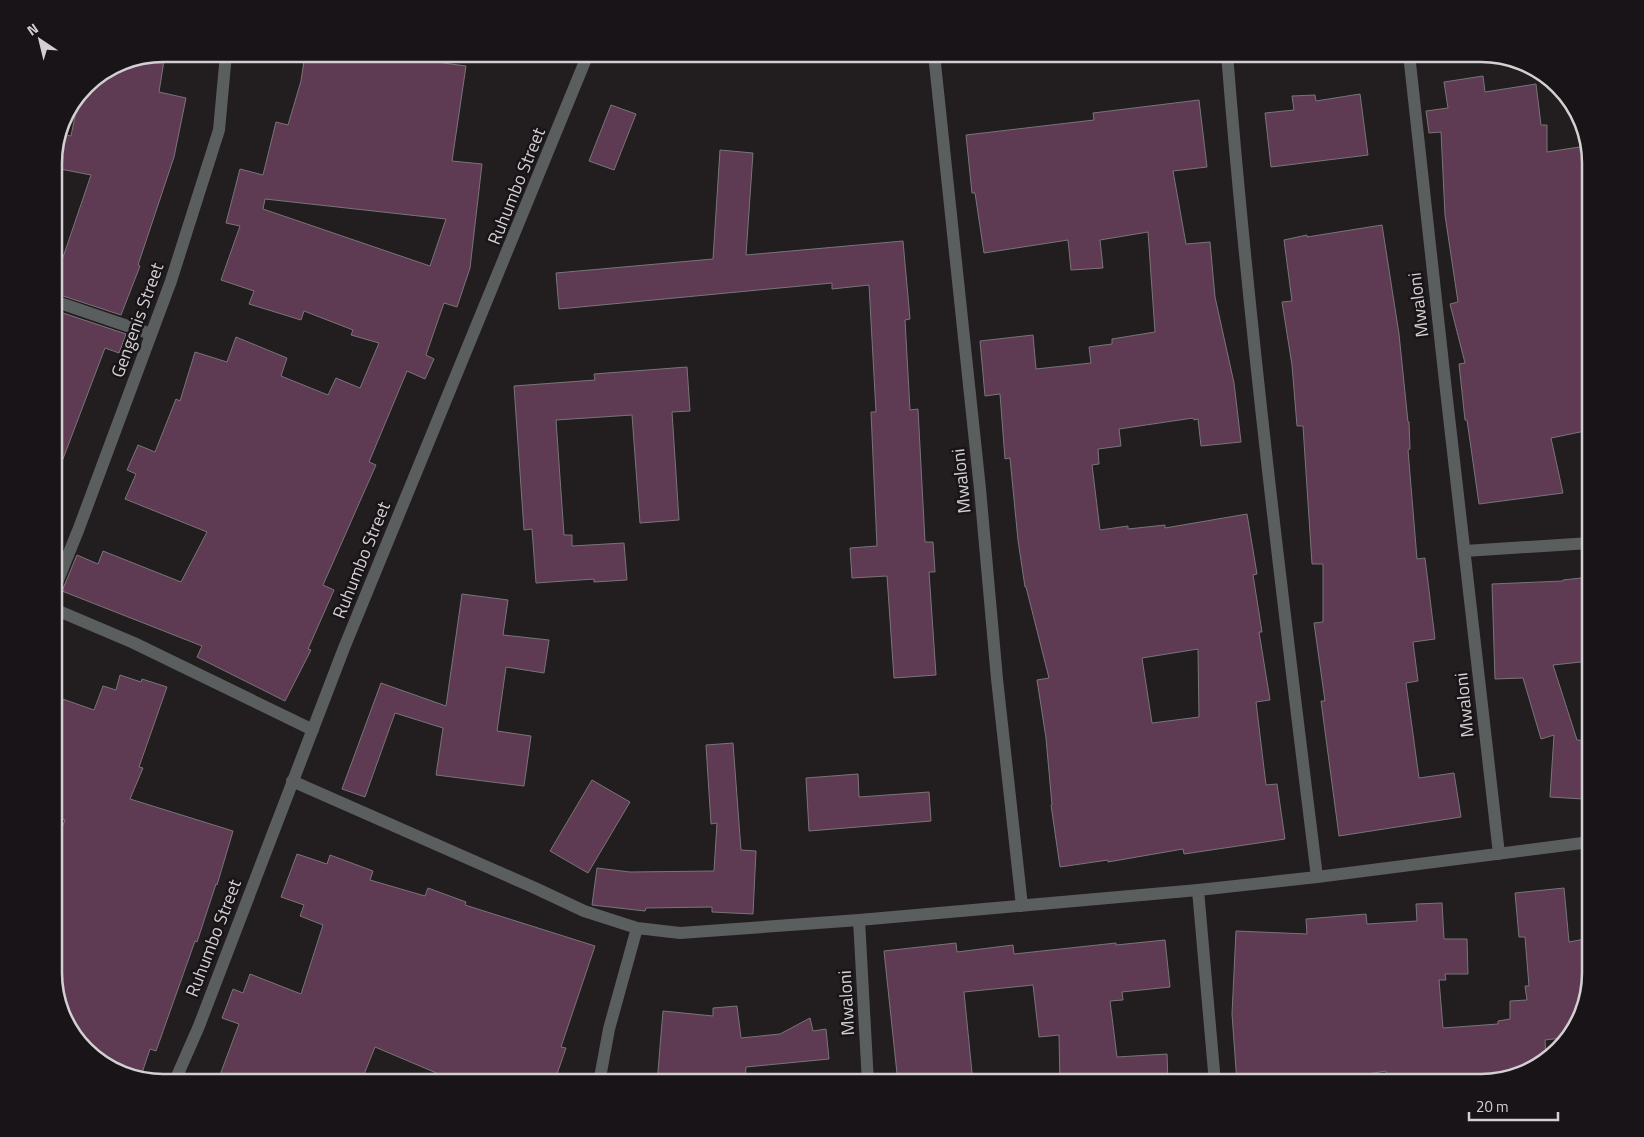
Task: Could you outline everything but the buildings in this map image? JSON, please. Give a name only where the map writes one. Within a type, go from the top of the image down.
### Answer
[{"type":"street","name":"Gengenis Street","points":[[63,568],[170,281],[219,130],[225,62]]},
{"type":"street","name":"Ruhumbo Street","points":[[178,1074],[198,1026],[344,648],[585,62]]},
{"type":"street","name":"Mwaloni","points":[[935,62],[980,489],[997,679],[1022,906]]},
{"type":"street","points":[[1228,62],[1238,192],[1255,357],[1317,877]]},
{"type":"street","name":"Mwaloni","points":[[1410,62],[1498,854]]},
{"type":"street","points":[[63,304],[151,334]]},
{"type":"street","points":[[1465,551],[1582,544]]},
{"type":"street","points":[[63,614],[134,643],[313,730]]},
{"type":"street","points":[[292,781],[584,911],[638,928],[680,933],[859,920],[1198,890],[1317,877],[1582,843]]},
{"type":"street","points":[[1198,890],[1214,1074]]},
{"type":"street","name":"Mwaloni","points":[[859,920],[868,1074]]},
{"type":"street","points":[[602,1074],[609,1029],[638,928]]}]
